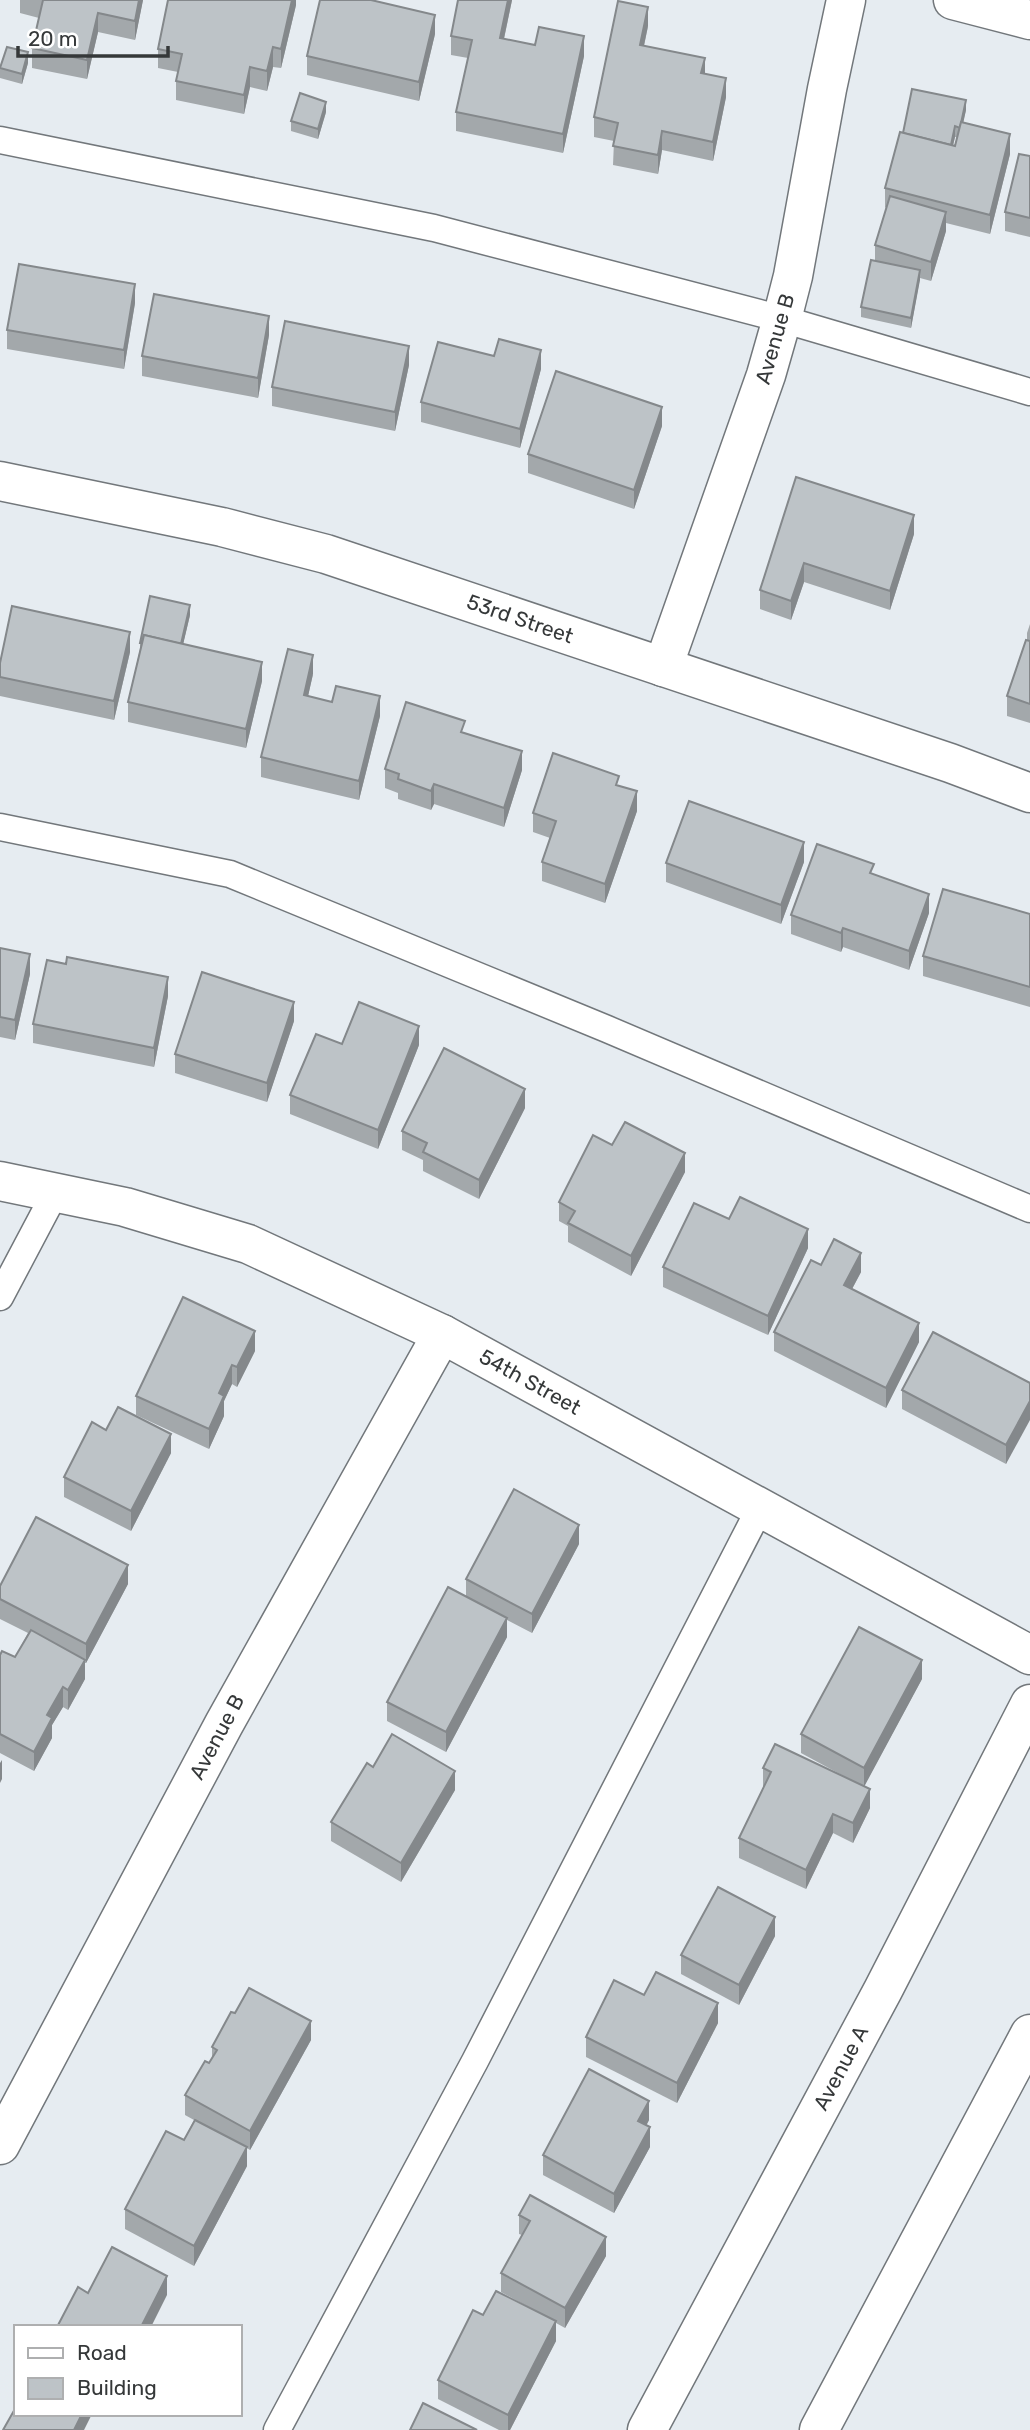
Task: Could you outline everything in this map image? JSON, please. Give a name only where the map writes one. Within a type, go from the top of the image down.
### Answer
[{"type":"street","name":"Avenue B","points":[[663,667],[766,376],[782,319],[793,276],[846,0]]},
{"type":"street","points":[[953,0],[1030,20]]},
{"type":"street","name":"53rd Street","points":[[0,481],[222,527],[326,554],[950,763],[1030,793]]},
{"type":"street","name":"54th Street","points":[[0,1181],[125,1207],[248,1244],[442,1334],[1030,1655]]},
{"type":"street","name":"Avenue B","points":[[0,2145],[224,1724],[442,1334]]},
{"type":"street","name":"Avenue A","points":[[647,2430],[883,1990],[1030,1703]]},
{"type":"street","points":[[819,2430],[1030,2034]]},
{"type":"lane","points":[[0,140],[434,229],[782,319],[1030,392]]},
{"type":"lane","points":[[0,827],[230,874],[607,1029],[1030,1209]]},
{"type":"lane","points":[[0,1297],[55,1192]]},
{"type":"lane","points":[[277,2430],[481,2049],[760,1508]]},
{"type":"building","points":[[43,0],[139,0],[135,21],[98,13],[87,60],[32,48]]},
{"type":"building","points":[[168,0],[292,0],[281,49],[273,47],[267,71],[250,67],[244,95],[176,81],[182,54],[158,49]]},
{"type":"building","points":[[320,0],[371,0],[435,15],[419,82],[307,56]]},
{"type":"building","points":[[458,0],[508,0],[500,38],[535,45],[539,27],[584,36],[563,134],[456,112],[472,40],[451,36]]},
{"type":"building","points":[[618,1],[648,7],[640,45],[705,58],[701,73],[726,78],[713,142],[662,131],[658,155],[613,146],[618,123],[594,117]]},
{"type":"building","points":[[7,47],[28,52],[22,74],[0,68]]},
{"type":"building","points":[[912,89],[966,100],[960,128],[955,126],[951,145],[903,133]]},
{"type":"building","points":[[300,93],[326,102],[318,129],[291,121]]},
{"type":"building","points":[[961,122],[1010,134],[990,215],[885,188],[900,132],[955,146]]},
{"type":"building","points":[[1019,154],[1030,156],[1030,218],[1005,212]]},
{"type":"building","points":[[890,196],[946,212],[931,262],[875,245]]},
{"type":"building","points":[[871,260],[920,270],[911,318],[861,307]]},
{"type":"building","points":[[19,264],[135,284],[124,350],[7,330]]},
{"type":"building","points":[[154,294],[269,316],[258,378],[142,356]]},
{"type":"building","points":[[285,321],[409,346],[395,412],[272,387]]},
{"type":"building","points":[[499,339],[541,350],[520,429],[421,402],[438,342],[494,356]]},
{"type":"building","points":[[556,371],[662,407],[634,490],[528,454]]},
{"type":"building","points":[[796,477],[914,515],[890,591],[804,563],[791,601],[760,590]]},
{"type":"building","points":[[150,596],[190,605],[181,644],[144,635],[140,643]]},
{"type":"building","points":[[12,606],[130,632],[114,701],[0,677],[0,663]]},
{"type":"building","points":[[144,635],[262,662],[246,729],[128,702]]},
{"type":"building","points":[[1026,640],[1030,641],[1030,704],[1007,696]]},
{"type":"building","points":[[288,649],[313,655],[304,695],[332,702],[336,686],[380,696],[359,781],[261,757]]},
{"type":"building","points":[[406,702],[465,721],[461,732],[522,751],[504,808],[434,784],[431,791],[398,779],[399,774],[385,769]]},
{"type":"building","points":[[553,753],[619,776],[616,785],[637,791],[605,884],[542,862],[556,821],[533,813]]},
{"type":"building","points":[[689,801],[804,842],[781,905],[666,863]]},
{"type":"building","points":[[817,844],[874,864],[870,873],[929,894],[909,951],[843,928],[841,933],[791,915]]},
{"type":"building","points":[[943,889],[1030,914],[1030,987],[923,956]]},
{"type":"building","points":[[0,948],[30,954],[15,1020],[0,1017]]},
{"type":"building","points":[[67,957],[168,977],[154,1048],[33,1024],[47,960],[66,964]]},
{"type":"building","points":[[202,972],[294,1002],[267,1083],[175,1054]]},
{"type":"building","points":[[359,1002],[419,1026],[378,1130],[290,1095],[316,1034],[342,1044]]},
{"type":"building","points":[[444,1048],[525,1089],[479,1180],[423,1152],[427,1143],[402,1131]]},
{"type":"building","points":[[625,1122],[685,1153],[631,1256],[568,1223],[575,1211],[559,1202],[593,1135],[612,1145]]},
{"type":"building","points":[[740,1197],[808,1229],[768,1316],[663,1267],[694,1203],[729,1219]]},
{"type":"building","points":[[834,1239],[861,1253],[844,1285],[919,1323],[886,1388],[774,1332],[811,1260],[821,1265]]},
{"type":"building","points":[[183,1297],[255,1331],[237,1367],[232,1365],[219,1393],[224,1396],[209,1429],[136,1396]]},
{"type":"building","points":[[933,1332],[1030,1383],[1030,1401],[1006,1445],[902,1390]]},
{"type":"building","points":[[118,1407],[171,1434],[131,1511],[64,1477],[92,1422],[106,1430]]},
{"type":"building","points":[[514,1489],[579,1525],[532,1614],[466,1579]]},
{"type":"building","points":[[36,1517],[128,1565],[86,1644],[0,1599],[0,1586]]},
{"type":"building","points":[[448,1587],[507,1618],[446,1732],[387,1702]]},
{"type":"building","points":[[859,1627],[922,1660],[864,1768],[801,1734]]},
{"type":"building","points":[[31,1630],[85,1660],[68,1690],[63,1687],[47,1715],[52,1718],[34,1752],[0,1734],[0,1655],[2,1651],[15,1657]]},
{"type":"building","points":[[392,1734],[455,1771],[401,1863],[331,1822],[367,1763],[373,1767]]},
{"type":"building","points":[[775,1744],[870,1789],[853,1823],[833,1814],[806,1870],[739,1838],[771,1772],[763,1768]]},
{"type":"building","points":[[718,1887],[775,1917],[739,1985],[681,1955]]},
{"type":"building","points":[[656,1972],[718,2003],[677,2083],[586,2037],[614,1980],[644,1995]]},
{"type":"building","points":[[249,1988],[311,2021],[250,2131],[185,2095],[205,2061],[209,2063],[217,2050],[212,2047],[231,2012],[235,2013]]},
{"type":"building","points":[[589,2069],[649,2101],[638,2121],[650,2127],[614,2194],[543,2155]]},
{"type":"building","points":[[195,2120],[247,2147],[194,2246],[125,2209],[166,2131],[184,2140]]},
{"type":"building","points":[[530,2195],[606,2237],[565,2308],[501,2273],[530,2221],[519,2215]]},
{"type":"building","points":[[112,2247],[167,2276],[142,2325],[58,2325],[78,2287],[88,2293]]},
{"type":"building","points":[[496,2291],[556,2321],[508,2415],[438,2380],[473,2310],[483,2315]]},
{"type":"building","points":[[423,2403],[477,2430],[410,2430]]},
{"type":"building","points":[[14,2411],[14,2416],[81,2416],[74,2430],[3,2430]]}]
